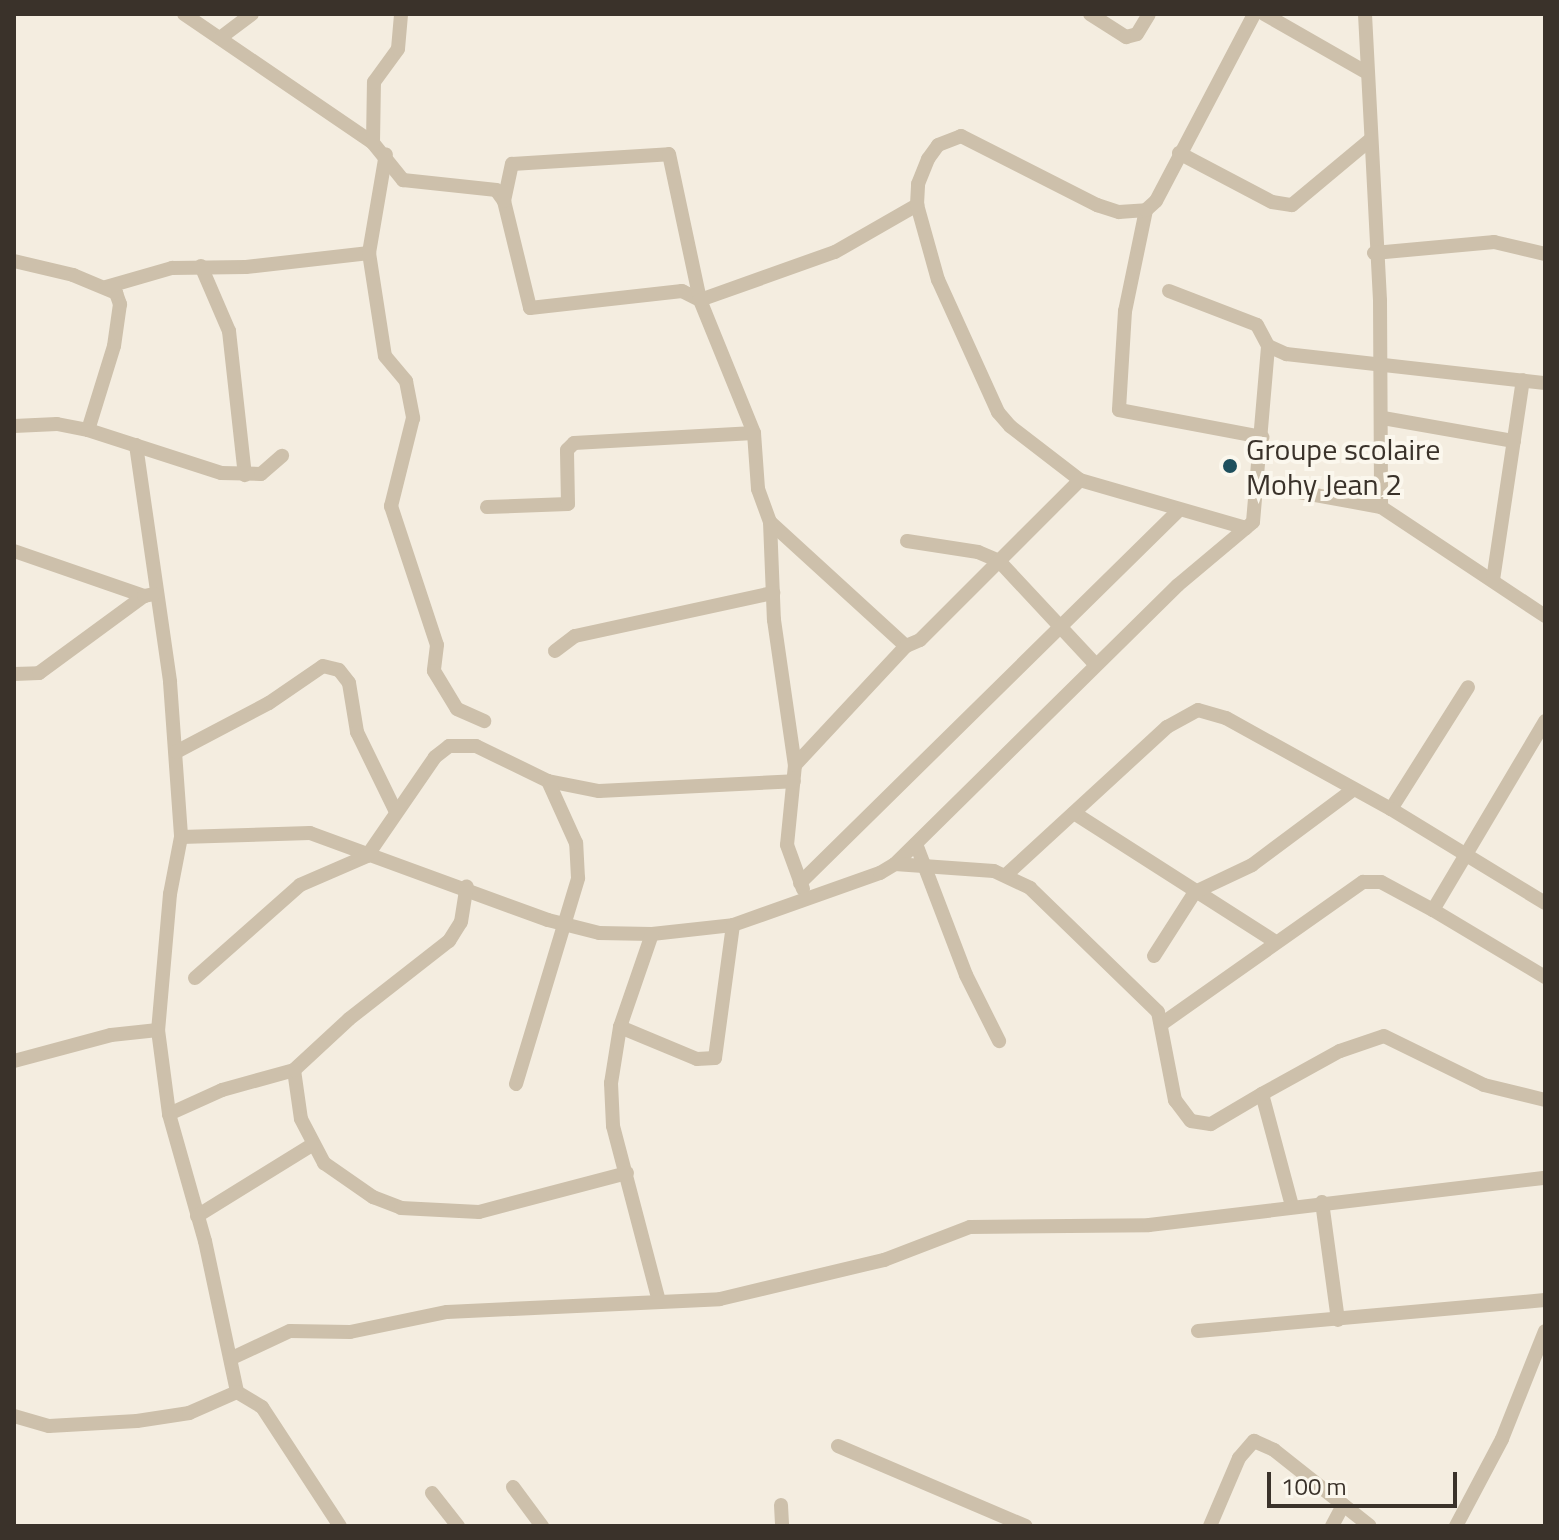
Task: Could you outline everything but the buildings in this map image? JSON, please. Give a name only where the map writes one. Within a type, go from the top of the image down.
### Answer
[{"type":"street","points":[[184,14],[373,143],[386,154],[403,180],[483,185],[504,201]]},
{"type":"street","points":[[220,38],[252,14]]},
{"type":"street","points":[[373,143],[374,82],[398,49],[401,14]]},
{"type":"street","points":[[1090,14],[1126,37],[1137,34],[1149,14]]},
{"type":"street","points":[[1254,14],[1146,210],[1125,311],[1116,398],[1119,410],[1262,437]]},
{"type":"street","points":[[1264,14],[1364,71]]},
{"type":"street","points":[[1365,14],[1364,71],[1383,418],[1381,507]]},
{"type":"street","points":[[1146,210],[1119,212],[1097,205],[961,136],[938,145],[928,159],[918,184],[917,205],[938,280],[998,412],[1080,480],[1177,512],[1246,528]]},
{"type":"street","points":[[1179,153],[1272,202],[1292,205],[1370,140]]},
{"type":"street","points":[[386,154],[369,253],[385,356],[406,381],[413,418],[391,506],[437,645],[434,671],[457,709],[484,721]]},
{"type":"street","points":[[810,899],[800,883],[787,845],[795,765],[773,593],[770,522],[758,489],[754,433],[700,300],[669,154],[512,164],[504,201],[530,308],[682,291],[700,300],[835,252],[917,205]]},
{"type":"street","points":[[1374,253],[1494,242],[1545,254]]},
{"type":"street","points":[[14,261],[106,287],[147,273],[201,266],[246,267],[369,253]]},
{"type":"street","points":[[201,266],[229,331],[245,475]]},
{"type":"street","points":[[88,430],[117,326],[120,304],[106,287]]},
{"type":"street","points":[[181,837],[298,831],[367,856],[467,886],[566,925],[599,933],[652,934],[733,925],[810,899],[895,864],[1095,664],[1253,522],[1260,485],[1268,346],[1257,325],[1169,291]]},
{"type":"street","points":[[1268,346],[1286,354],[1381,361],[1545,383]]},
{"type":"street","points":[[1493,580],[1523,380]]},
{"type":"street","points":[[1383,418],[1514,441]]},
{"type":"street","points":[[14,426],[57,424],[88,430],[171,460],[245,475],[261,474],[282,456]]},
{"type":"street","points":[[487,507],[568,504],[567,450],[574,443],[754,433]]},
{"type":"street","points":[[136,445],[149,595],[176,752],[181,837],[170,894],[158,1030],[169,1114],[232,1358],[237,1392]]},
{"type":"street","points":[[795,765],[906,646],[920,640],[1080,480]]},
{"type":"street","points":[[1260,485],[1381,507],[1545,616]]},
{"type":"street","points":[[800,883],[1177,512]]},
{"type":"street","points":[[770,522],[906,646]]},
{"type":"street","points":[[907,541],[978,552],[999,561],[1095,664]]},
{"type":"street","points":[[14,551],[149,595]]},
{"type":"street","points":[[555,651],[575,636],[773,593]]},
{"type":"street","points":[[14,674],[39,673],[149,595]]},
{"type":"street","points":[[176,752],[269,703],[323,666],[339,670],[349,683],[357,732],[396,812]]},
{"type":"street","points":[[1391,809],[1468,687]]},
{"type":"street","points":[[1006,875],[1167,727],[1198,710],[1226,718],[1391,809],[1545,903]]},
{"type":"street","points":[[1433,910],[1542,731]]},
{"type":"street","points":[[195,978],[300,885],[367,856],[435,757],[460,744],[487,750],[548,781],[621,791],[794,781]]},
{"type":"street","points":[[516,1084],[578,878],[576,843],[548,781]]},
{"type":"street","points":[[1154,956],[1195,892],[1252,865],[1354,789]]},
{"type":"street","points":[[1074,813],[1276,942]]},
{"type":"street","points":[[916,844],[966,975],[999,1041]]},
{"type":"street","points":[[895,864],[1006,875],[1030,888],[1065,920],[1163,1023],[1172,1090],[1191,1121],[1211,1124],[1340,1051],[1384,1036],[1484,1085],[1545,1100]]},
{"type":"street","points":[[1163,1023],[1363,882],[1381,882],[1545,977]]},
{"type":"street","points":[[169,1114],[222,1090],[294,1070],[349,1019],[449,941],[461,922],[467,886]]},
{"type":"street","points":[[620,1027],[697,1059],[715,1058],[733,925]]},
{"type":"street","points":[[652,934],[620,1027],[612,1097],[613,1126],[658,1298]]},
{"type":"street","points":[[14,1061],[111,1035],[158,1030]]},
{"type":"street","points":[[294,1070],[301,1119],[324,1163],[373,1197],[401,1208],[440,1213],[479,1212],[627,1173]]},
{"type":"street","points":[[1262,1094],[1292,1206]]},
{"type":"street","points":[[197,1216],[312,1145]]},
{"type":"street","points":[[232,1358],[290,1331],[313,1328],[350,1332],[447,1312],[613,1307],[658,1298],[720,1299],[884,1260],[970,1227],[1149,1225],[1322,1202],[1545,1178]]},
{"type":"street","points":[[1322,1202],[1338,1320]]},
{"type":"street","points":[[1198,1331],[1545,1300]]},
{"type":"street","points":[[1456,1526],[1496,1451],[1545,1331]]},
{"type":"street","points":[[14,1416],[49,1426],[137,1421],[189,1413],[237,1392]]},
{"type":"street","points":[[237,1392],[262,1407],[340,1526]]},
{"type":"street","points":[[1210,1526],[1239,1458],[1254,1441],[1274,1450],[1370,1526]]},
{"type":"street","points":[[838,1446],[1026,1526]]},
{"type":"street","points":[[513,1487],[542,1526]]},
{"type":"street","points":[[432,1493],[458,1526]]},
{"type":"street","points":[[781,1505],[782,1526]]},
{"type":"street","points":[[1332,1526],[1343,1505]]},
{"type":"place","name":"Groupe scolaire Mohy Jean 2","points":[[1230,466]]}]
